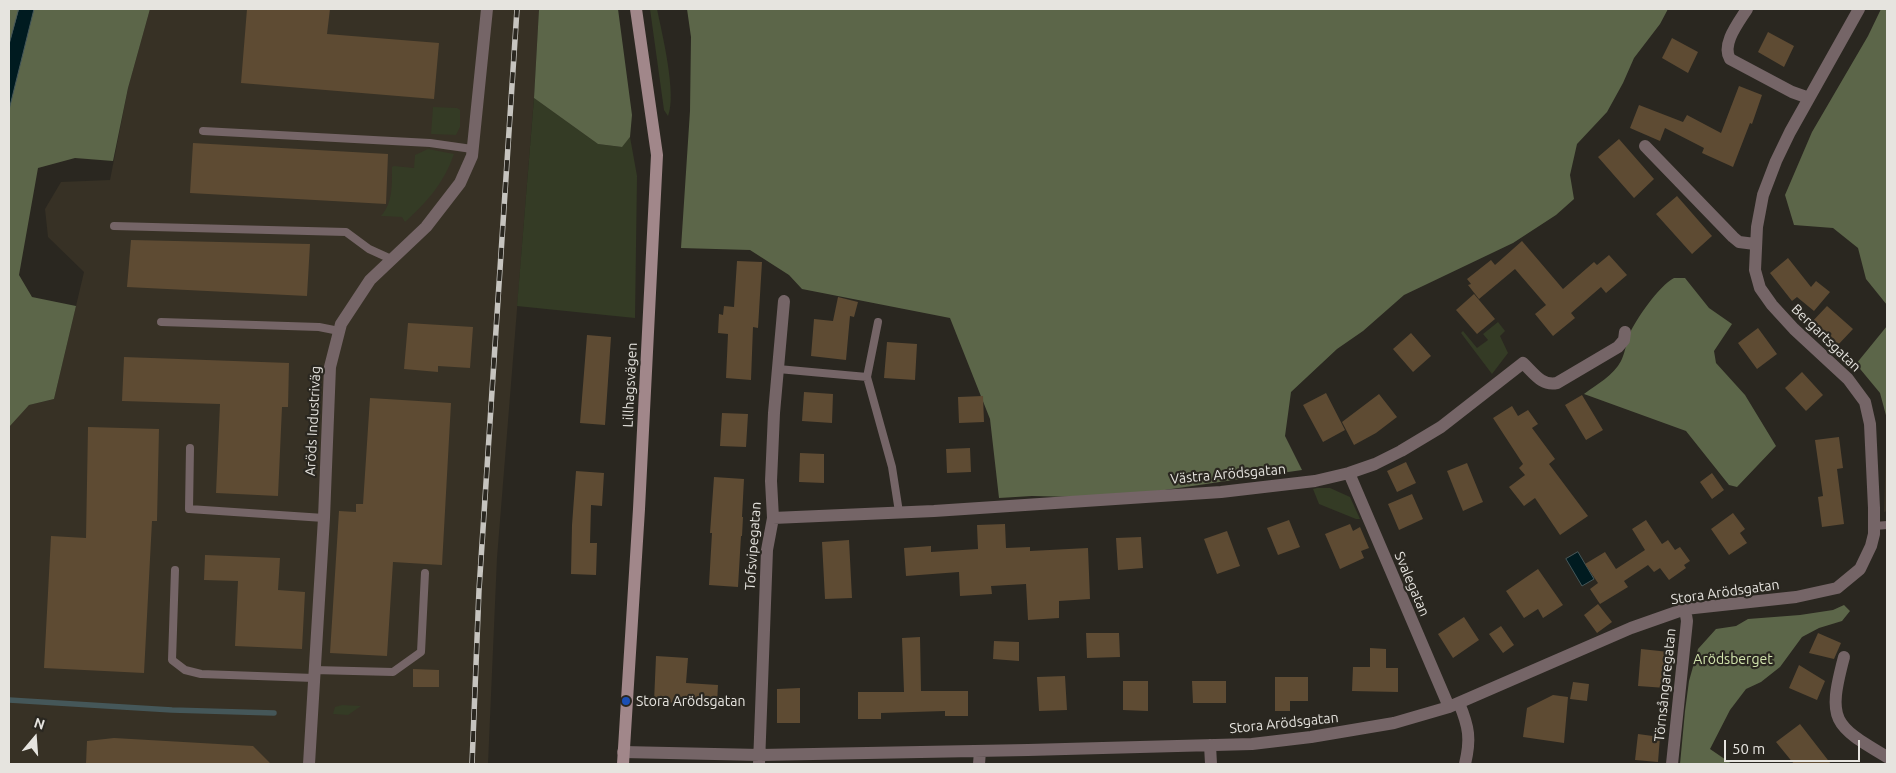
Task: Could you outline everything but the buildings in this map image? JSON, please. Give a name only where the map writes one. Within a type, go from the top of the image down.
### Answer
[{"type":"street","name":"Aröds Industriväg","points":[[309,764],[324,518],[330,368],[340,324],[370,280],[426,227],[460,184],[472,156],[487,9]]},
{"type":"street","name":"Lillhagsvägen","points":[[623,758],[639,509],[657,155],[636,9]]},
{"type":"street","points":[[1747,9],[1728,44],[1730,60],[1792,92],[1809,98]]},
{"type":"street","name":"Bergartsgatan","points":[[1859,9],[1790,132],[1776,161],[1763,195],[1755,244],[1754,270],[1760,288],[1772,305],[1794,329],[1848,379],[1865,402],[1870,424],[1879,522]]},
{"type":"street","points":[[1646,146],[1733,237],[1739,242],[1755,244]]},
{"type":"street","name":"Tofsvipegatan","points":[[759,760],[767,550],[773,518],[771,481],[784,301]]},
{"type":"street","name":"Västra Arödsgatan","points":[[773,518],[1221,492],[1315,481],[1375,464],[1401,452],[1441,427],[1523,363],[1543,382],[1549,384],[1557,383],[1618,347],[1624,340],[1625,332]]},
{"type":"street","name":"Svalegatan","points":[[1348,473],[1454,705],[1468,726],[1470,738],[1465,764]]},
{"type":"street","name":"Stora Arödsgatan","points":[[623,758],[759,760],[980,751],[1252,744],[1311,737],[1394,723],[1454,705],[1631,628],[1685,610],[1796,597],[1837,588],[1860,569],[1871,546],[1879,522]]},
{"type":"street","name":"Törnsångaregatan","points":[[1672,764],[1687,621],[1685,610]]},
{"type":"street","points":[[1844,657],[1837,685],[1835,702],[1837,715],[1845,729],[1857,739],[1887,757]]},
{"type":"street","points":[[1210,745],[1211,764]]},
{"type":"street","points":[[980,751],[980,764]]},
{"type":"lane","points":[[203,131],[430,143],[472,149]]},
{"type":"lane","points":[[114,226],[346,232],[368,249],[391,259]]},
{"type":"lane","points":[[161,322],[319,327],[339,331]]},
{"type":"lane","points":[[878,322],[867,377],[892,467],[899,512]]},
{"type":"lane","points":[[778,369],[867,377]]},
{"type":"lane","points":[[190,448],[188,509],[324,518]]},
{"type":"lane","points":[[175,570],[172,660],[185,670],[201,674],[393,672],[421,652],[425,573]]},
{"type":"shaded area","points":[[150,9],[539,9],[534,98],[497,558],[488,764],[9,764],[9,419],[29,405],[54,399],[84,272],[48,237],[45,209],[61,182],[110,180],[128,88]]},
{"type":"shaded area","points":[[1887,419],[1887,511],[1884,512]]},
{"type":"green space","points":[[9,9],[150,9],[128,88],[113,161],[75,158],[38,168],[19,275],[32,297],[76,306],[54,399],[29,405],[9,427]]},
{"type":"green space","points":[[539,9],[618,9],[632,115],[630,137],[622,147],[598,144],[534,98]]},
{"type":"green space","points":[[650,9],[657,9],[668,64],[671,94],[668,116],[664,110]]},
{"type":"green space","points":[[687,9],[1668,9],[1660,24],[1634,58],[1607,112],[1577,144],[1570,175],[1574,199],[1556,215],[1513,243],[1404,295],[1363,331],[1337,349],[1291,392],[1285,436],[1302,470],[1151,492],[1077,497],[1032,496],[999,498],[990,419],[950,318],[802,289],[789,275],[750,250],[681,248],[690,111],[691,37]]},
{"type":"green space","points":[[1881,9],[1887,9],[1887,305],[1866,279],[1858,248],[1833,228],[1794,225],[1785,195],[1812,132],[1868,36]]},
{"type":"green space","points":[[534,98],[598,144],[621,147],[630,137],[637,176],[635,318],[517,306]]},
{"type":"green space","points":[[433,107],[457,108],[460,110],[460,127],[456,135],[431,134]]},
{"type":"green space","points":[[428,149],[454,154],[440,183],[421,207],[405,222],[402,217],[381,216],[390,199],[392,167],[414,168],[415,155]]},
{"type":"green space","points":[[1674,278],[1685,278],[1709,308],[1732,324],[1714,351],[1716,363],[1745,395],[1776,446],[1737,487],[1729,485],[1686,431],[1584,394],[1618,366],[1624,355],[1629,335],[1637,320],[1655,295]]},
{"type":"green space","points":[[1498,322],[1505,331],[1500,336],[1508,353],[1492,374],[1461,333],[1463,331],[1477,348],[1488,340],[1483,334]]},
{"type":"green space","points":[[1887,326],[1887,419],[1880,393],[1856,364]]},
{"type":"green space","points":[[1330,488],[1350,497],[1360,519],[1319,504],[1313,489]]},
{"type":"green space","name":"Arödsberget","points":[[1844,605],[1850,611],[1842,621],[1819,628],[1802,637],[1780,667],[1761,682],[1746,689],[1730,710],[1710,749],[1732,764],[1680,764],[1689,681],[1698,649],[1716,629],[1736,626],[1748,619],[1800,615],[1833,610]]},
{"type":"green space","points":[[342,705],[361,706],[348,715],[333,714],[335,707]]},
{"type":"water","points":[[19,9],[34,9],[9,110],[9,45]]},
{"type":"water","points":[[1578,552],[1594,579],[1582,586],[1566,559]]},
{"type":"waterway","points":[[9,700],[172,710],[274,713]]},
{"type":"railway","points":[[472,764],[479,590],[517,9]]},
{"type":"place","name":"Stora Arödsgatan","points":[[626,701]]}]
